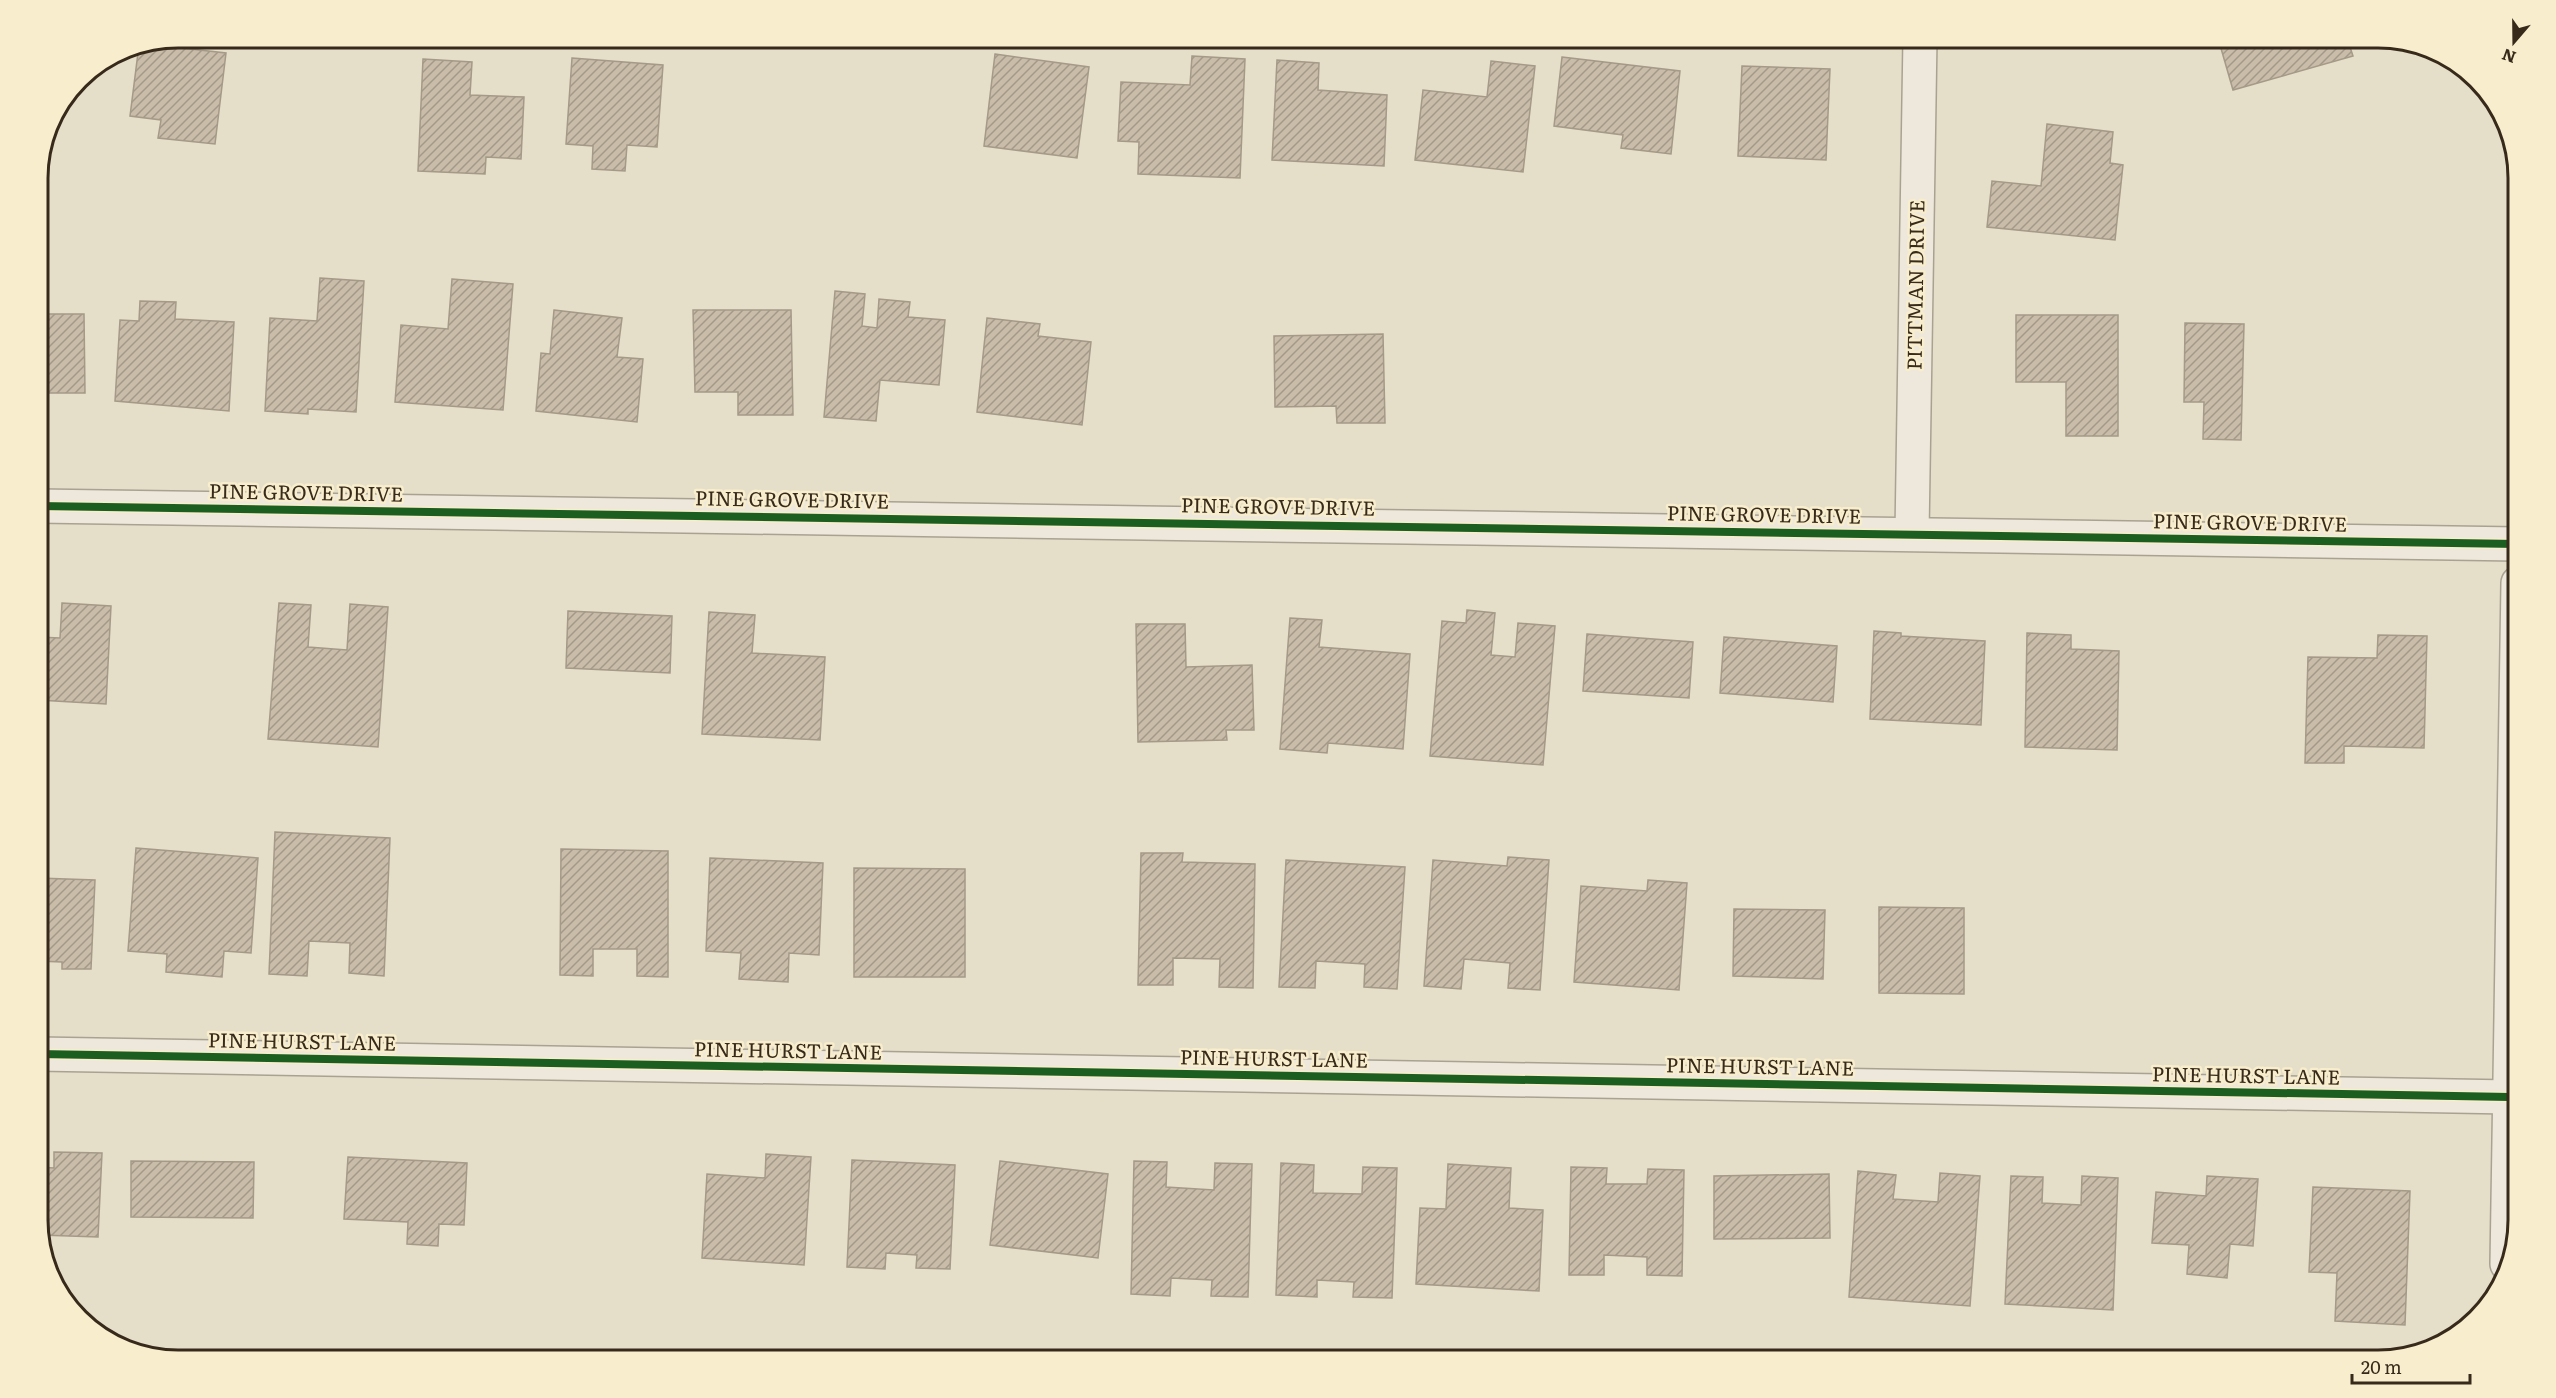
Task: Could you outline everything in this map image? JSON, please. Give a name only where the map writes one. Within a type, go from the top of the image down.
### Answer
[{"type":"street","name":"PITTMAN DRIVE","points":[[1912,533],[1920,48]]},
{"type":"street","name":"PINE GROVE DRIVE","points":[[48,506],[2508,544]]},
{"type":"street","name":"PINE HURST LANE","points":[[48,1054],[2508,1096]]},
{"type":"street","points":[[2508,1207],[2508,1226]]},
{"type":"building","points":[[178,48],[226,53],[215,144],[158,138],[161,120],[130,116],[138,54]]},
{"type":"building","points":[[2221,48],[2350,48],[2353,56],[2233,90]]},
{"type":"building","points":[[995,54],[1089,67],[1077,158],[984,146]]},
{"type":"building","points":[[1192,56],[1245,59],[1240,178],[1138,174],[1139,142],[1118,141],[1121,82],[1190,85]]},
{"type":"building","points":[[1562,57],[1680,71],[1671,154],[1621,148],[1623,135],[1554,126]]},
{"type":"building","points":[[572,58],[663,65],[657,147],[627,145],[625,171],[592,169],[593,146],[566,144]]},
{"type":"building","points":[[423,59],[472,62],[470,95],[524,97],[521,159],[486,157],[485,174],[418,171]]},
{"type":"building","points":[[1277,60],[1319,63],[1318,90],[1387,95],[1384,166],[1272,160]]},
{"type":"building","points":[[1491,61],[1535,66],[1523,172],[1415,160],[1423,90],[1487,97]]},
{"type":"building","points":[[1742,66],[1830,69],[1826,160],[1738,156]]},
{"type":"building","points":[[2047,124],[2113,132],[2110,163],[2123,165],[2115,240],[1987,227],[1992,181],[2041,186]]},
{"type":"building","points":[[320,278],[364,281],[356,412],[308,409],[308,414],[265,411],[270,318],[317,321]]},
{"type":"building","points":[[452,279],[513,284],[503,410],[395,402],[401,325],[448,329]]},
{"type":"building","points":[[835,291],[865,294],[862,326],[877,328],[879,299],[910,302],[908,317],[945,320],[939,385],[880,380],[876,421],[824,417]]},
{"type":"building","points":[[140,301],[176,302],[175,319],[234,322],[229,411],[115,401],[120,320],[139,321]]},
{"type":"building","points":[[554,310],[622,318],[617,357],[643,359],[637,422],[536,411],[541,353],[550,354]]},
{"type":"building","points":[[693,310],[791,310],[793,415],[738,415],[738,392],[695,392]]},
{"type":"building","points":[[48,314],[84,314],[85,393],[48,393]]},
{"type":"building","points":[[2016,315],[2118,315],[2118,436],[2066,436],[2066,382],[2016,382]]},
{"type":"building","points":[[987,318],[1040,324],[1038,336],[1091,342],[1082,425],[977,412]]},
{"type":"building","points":[[2185,323],[2244,324],[2241,440],[2203,439],[2204,402],[2184,402]]},
{"type":"building","points":[[1383,334],[1385,423],[1337,423],[1336,406],[1275,407],[1274,336]]},
{"type":"building","points":[[62,603],[111,606],[106,704],[48,701],[48,637],[60,638]]},
{"type":"building","points":[[279,603],[311,605],[308,647],[347,650],[350,604],[388,607],[378,747],[268,739]]},
{"type":"building","points":[[1467,610],[1495,613],[1491,655],[1515,657],[1518,623],[1555,626],[1543,765],[1430,756],[1442,621],[1466,623]]},
{"type":"building","points":[[568,611],[672,616],[670,673],[566,668]]},
{"type":"building","points":[[709,612],[755,615],[752,653],[825,657],[820,740],[702,734]]},
{"type":"building","points":[[1290,618],[1322,620],[1319,647],[1410,654],[1403,749],[1328,743],[1327,753],[1280,749]]},
{"type":"building","points":[[1136,624],[1185,624],[1186,667],[1252,665],[1254,730],[1226,730],[1227,740],[1138,742]]},
{"type":"building","points":[[1874,631],[1901,633],[1901,636],[1985,641],[1981,725],[1870,719]]},
{"type":"building","points":[[2027,633],[2071,635],[2071,649],[2119,651],[2117,750],[2025,747]]},
{"type":"building","points":[[1587,634],[1693,642],[1689,698],[1583,691]]},
{"type":"building","points":[[2378,635],[2427,636],[2424,748],[2344,746],[2344,763],[2305,763],[2308,657],[2377,658]]},
{"type":"building","points":[[1724,637],[1837,646],[1833,702],[1720,693]]},
{"type":"building","points":[[275,832],[390,838],[384,976],[349,973],[350,943],[309,941],[307,976],[269,974]]},
{"type":"building","points":[[136,848],[258,858],[251,953],[224,951],[222,977],[166,972],[167,954],[128,951]]},
{"type":"building","points":[[561,849],[668,851],[668,977],[637,976],[637,949],[593,949],[593,976],[560,975]]},
{"type":"building","points":[[1141,853],[1183,853],[1182,862],[1255,864],[1253,988],[1219,987],[1220,959],[1173,958],[1173,985],[1138,985]]},
{"type":"building","points":[[1508,857],[1549,860],[1540,990],[1508,988],[1510,963],[1464,959],[1461,989],[1424,986],[1433,860],[1507,866]]},
{"type":"building","points":[[710,858],[823,863],[819,955],[789,953],[788,982],[739,979],[741,953],[706,951]]},
{"type":"building","points":[[1286,860],[1405,867],[1397,989],[1364,987],[1365,964],[1316,961],[1315,988],[1279,987]]},
{"type":"building","points":[[854,868],[965,869],[965,977],[854,977]]},
{"type":"building","points":[[48,878],[95,880],[91,969],[62,969],[62,962],[48,961]]},
{"type":"building","points":[[1648,880],[1687,883],[1679,990],[1574,982],[1581,886],[1647,891]]},
{"type":"building","points":[[1879,907],[1964,908],[1964,994],[1879,993]]},
{"type":"building","points":[[1734,909],[1825,910],[1823,979],[1733,976]]},
{"type":"building","points":[[54,1152],[102,1153],[98,1237],[49,1235],[48,1168],[54,1168]]},
{"type":"building","points":[[766,1154],[811,1157],[804,1265],[702,1258],[707,1174],[765,1178]]},
{"type":"building","points":[[348,1157],[467,1163],[464,1225],[439,1224],[438,1246],[407,1244],[408,1222],[344,1219]]},
{"type":"building","points":[[852,1160],[955,1165],[950,1269],[916,1268],[917,1255],[886,1253],[885,1269],[847,1267]]},
{"type":"building","points":[[131,1161],[254,1162],[253,1218],[131,1217]]},
{"type":"building","points":[[1000,1161],[1108,1174],[1098,1258],[990,1245]]},
{"type":"building","points":[[1134,1161],[1167,1162],[1166,1187],[1214,1190],[1215,1163],[1252,1164],[1248,1297],[1211,1296],[1212,1280],[1171,1278],[1170,1296],[1131,1294]]},
{"type":"building","points":[[1281,1163],[1314,1165],[1313,1193],[1362,1194],[1363,1167],[1397,1168],[1392,1298],[1353,1297],[1354,1282],[1317,1280],[1317,1297],[1276,1295]]},
{"type":"building","points":[[1448,1164],[1511,1168],[1509,1208],[1543,1210],[1539,1291],[1416,1284],[1420,1208],[1446,1209]]},
{"type":"building","points":[[1571,1167],[1607,1168],[1606,1184],[1647,1184],[1648,1169],[1684,1170],[1682,1276],[1647,1275],[1647,1257],[1604,1255],[1604,1275],[1569,1275]]},
{"type":"building","points":[[1858,1171],[1896,1175],[1893,1199],[1938,1202],[1940,1173],[1980,1176],[1970,1306],[1849,1297]]},
{"type":"building","points":[[1829,1174],[1830,1238],[1714,1239],[1714,1176]]},
{"type":"building","points":[[2011,1176],[2043,1177],[2042,1203],[2081,1205],[2082,1176],[2118,1178],[2113,1310],[2005,1304]]},
{"type":"building","points":[[2207,1176],[2258,1179],[2253,1246],[2230,1244],[2227,1278],[2187,1274],[2189,1245],[2152,1243],[2156,1192],[2206,1196]]},
{"type":"building","points":[[2313,1187],[2410,1191],[2405,1325],[2335,1321],[2337,1273],[2309,1272]]},
{"type":"cycle path","points":[[48,506],[2508,544]]},
{"type":"cycle path","points":[[48,1054],[2508,1097]]}]
